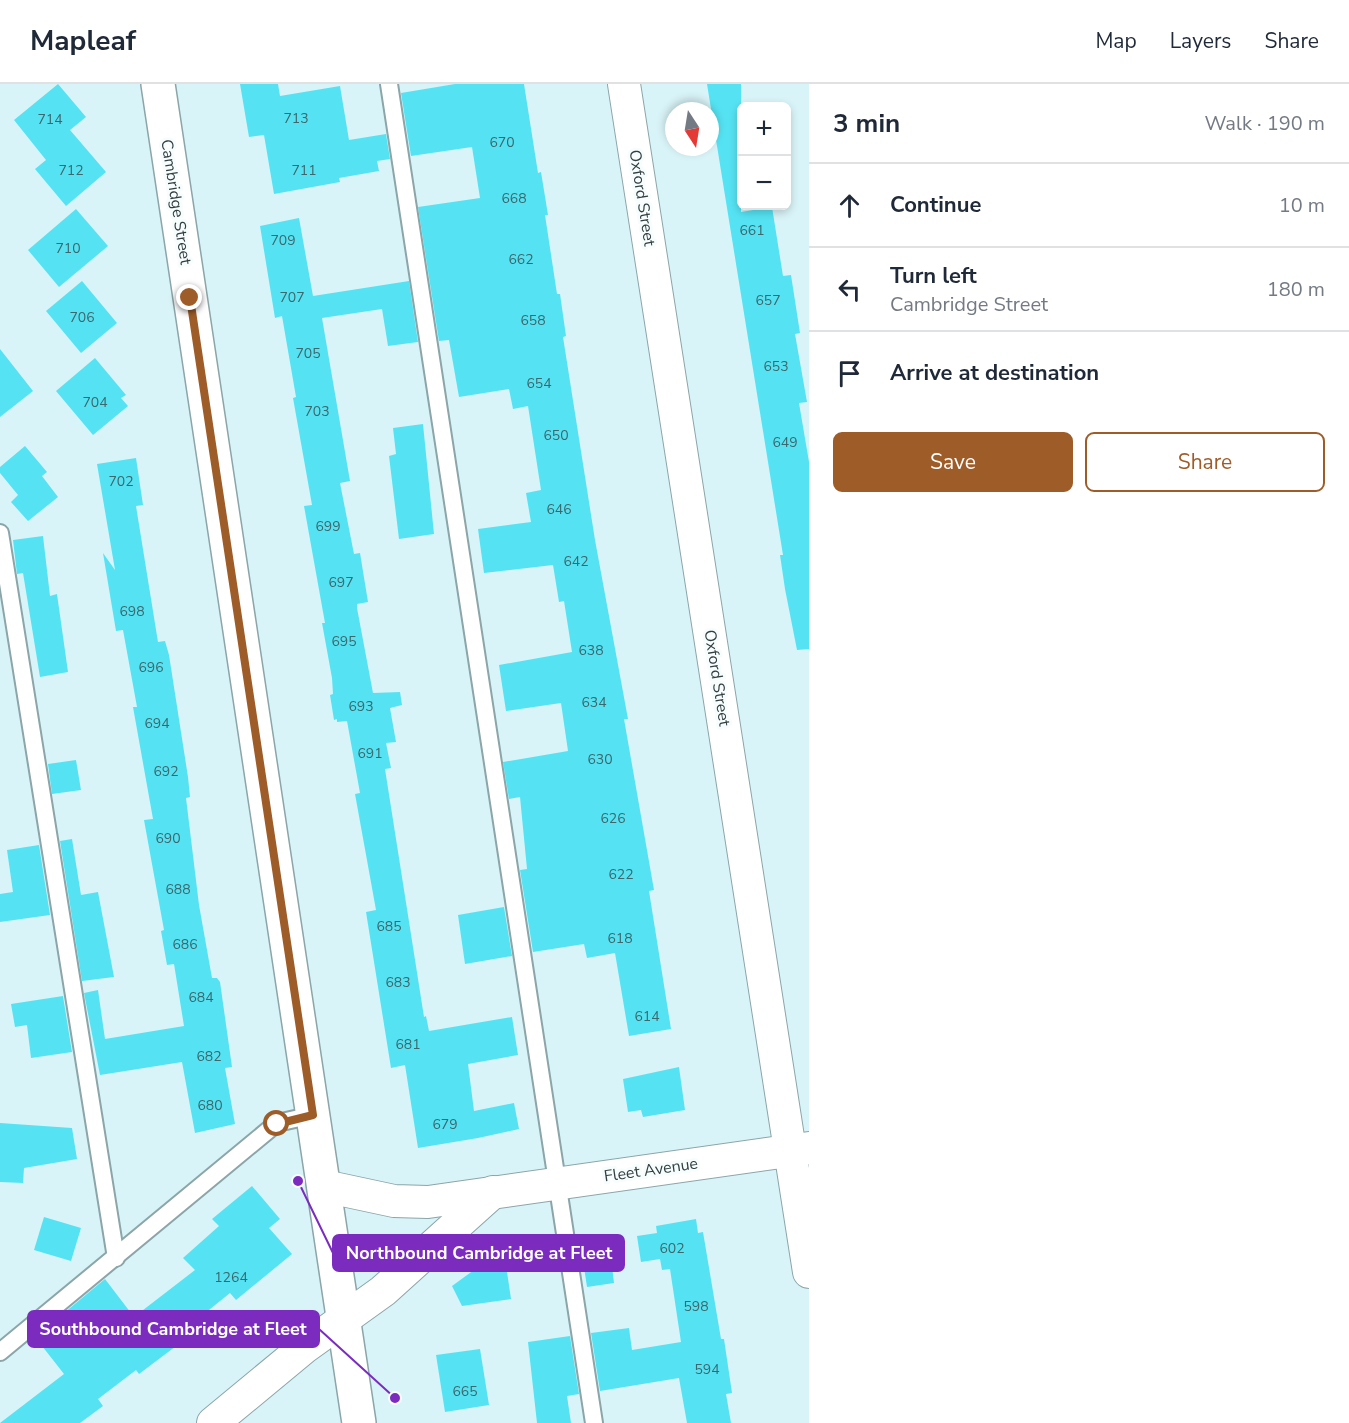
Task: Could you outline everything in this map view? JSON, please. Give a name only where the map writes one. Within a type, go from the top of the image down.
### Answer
[{"type":"street","name":"Cambridge Street","points":[[159,84],[359,1423]]},
{"type":"street","name":"Oxford Street","points":[[624,84],[800,1149],[809,1272]]},
{"type":"street","name":"Fleet Avenue","points":[[324,1186],[394,1201],[428,1202],[800,1149]]},
{"type":"street","points":[[213,1423],[305,1347],[383,1292],[493,1192]]},
{"type":"lane","points":[[389,84],[594,1423]]},
{"type":"lane","points":[[0,533],[116,1258]]},
{"type":"lane","points":[[0,1352],[277,1124],[313,1115]]},
{"type":"building","points":[[58,84],[86,117],[70,130],[106,172],[66,206],[35,169],[46,160],[14,120]]},
{"type":"building","points":[[240,84],[278,84],[280,96],[340,86],[349,140],[386,134],[390,159],[377,161],[379,171],[339,178],[340,182],[274,194],[264,135],[249,137]]},
{"type":"building","points":[[455,84],[524,84],[538,173],[541,172],[548,215],[545,215],[557,294],[560,294],[566,336],[563,337],[595,540],[628,719],[624,719],[654,890],[649,891],[671,1029],[629,1036],[615,953],[587,958],[584,944],[533,952],[520,870],[527,869],[520,797],[509,799],[503,762],[568,751],[561,703],[506,711],[499,665],[572,652],[564,601],[559,602],[553,565],[484,573],[478,529],[531,522],[526,493],[541,490],[528,406],[513,409],[509,389],[459,397],[449,340],[439,341],[418,207],[480,198],[472,147],[411,156],[401,93]]},
{"type":"building","points":[[707,84],[741,84],[741,102],[737,102],[737,210],[741,212],[772,210],[783,276],[791,275],[800,333],[795,334],[807,402],[799,403],[809,462],[809,649],[797,650],[785,589],[780,555],[783,555],[719,156],[719,102],[710,102]]},
{"type":"building","points":[[76,209],[108,246],[59,287],[28,250]]},
{"type":"building","points":[[299,218],[313,296],[409,281],[418,342],[388,346],[382,309],[322,318],[350,481],[340,483],[354,554],[360,553],[368,602],[357,604],[357,608],[373,693],[400,692],[402,705],[390,708],[396,742],[386,743],[391,768],[385,769],[424,1017],[426,1016],[429,1031],[512,1017],[518,1055],[468,1064],[474,1111],[514,1103],[519,1129],[418,1148],[405,1065],[391,1068],[366,912],[376,910],[355,794],[360,793],[347,721],[334,720],[330,695],[333,694],[332,678],[322,623],[325,623],[304,506],[312,505],[293,398],[296,397],[282,316],[275,318],[260,226]]},
{"type":"building","points":[[82,281],[117,323],[81,353],[46,311]]},
{"type":"building","points":[[0,349],[33,391],[0,417]]},
{"type":"building","points":[[95,358],[126,395],[121,398],[128,406],[93,435],[56,391]]},
{"type":"building","points":[[423,424],[434,534],[399,539],[389,456],[396,454],[393,428]]},
{"type":"building","points":[[25,446],[47,472],[42,476],[58,497],[28,521],[11,502],[18,495],[0,473],[0,467]]},
{"type":"building","points":[[136,458],[143,505],[136,506],[158,642],[165,641],[169,655],[188,777],[190,797],[186,798],[199,905],[212,978],[217,978],[220,982],[232,1067],[225,1068],[235,1124],[195,1133],[182,1062],[100,1075],[84,993],[98,990],[105,1039],[184,1026],[174,964],[167,965],[161,931],[164,930],[144,820],[153,819],[133,707],[137,707],[123,630],[116,631],[103,553],[115,570],[97,464]]},
{"type":"building","points":[[43,536],[50,596],[57,594],[68,672],[40,677],[23,573],[17,574],[13,540]]},
{"type":"building","points":[[76,760],[81,790],[52,794],[48,764]]},
{"type":"building","points":[[72,839],[81,895],[98,892],[114,977],[82,981],[60,841]]},
{"type":"building","points":[[39,845],[50,915],[0,922],[0,894],[13,892],[7,850]]},
{"type":"building","points":[[504,907],[512,956],[465,964],[458,915]]},
{"type":"building","points":[[63,996],[72,1052],[31,1058],[27,1025],[15,1027],[11,1004]]},
{"type":"building","points":[[679,1067],[685,1110],[643,1117],[641,1110],[628,1112],[623,1079]]},
{"type":"building","points":[[0,1123],[72,1128],[77,1159],[24,1168],[23,1183],[0,1182]]},
{"type":"building","points":[[252,1186],[280,1219],[269,1228],[292,1254],[236,1300],[230,1293],[194,1322],[200,1328],[139,1374],[136,1370],[98,1399],[103,1406],[80,1423],[0,1423],[64,1374],[35,1337],[105,1279],[134,1317],[195,1270],[183,1258],[219,1226],[212,1219]]},
{"type":"building","points":[[44,1217],[81,1228],[71,1261],[34,1250]]},
{"type":"building","points":[[696,1219],[698,1233],[703,1232],[721,1339],[724,1339],[732,1393],[726,1394],[731,1423],[687,1423],[679,1378],[600,1391],[591,1333],[629,1328],[632,1350],[681,1342],[670,1269],[662,1270],[660,1259],[641,1262],[637,1236],[657,1233],[656,1226]]},
{"type":"building","points":[[610,1250],[614,1283],[587,1287],[582,1254]]},
{"type":"building","points":[[506,1265],[511,1299],[462,1306],[452,1286],[474,1270]]},
{"type":"building","points":[[570,1336],[579,1394],[567,1396],[571,1423],[537,1423],[528,1342]]},
{"type":"building","points":[[480,1349],[489,1405],[445,1412],[436,1355]]},
{"type":"place","name":"Northbound Cambridge at Fleet","points":[[298,1181]]},
{"type":"place","name":"Southbound Cambridge at Fleet","points":[[395,1398]]},
{"type":"route","points":[[190,298],[313,1115],[277,1124]]}]
